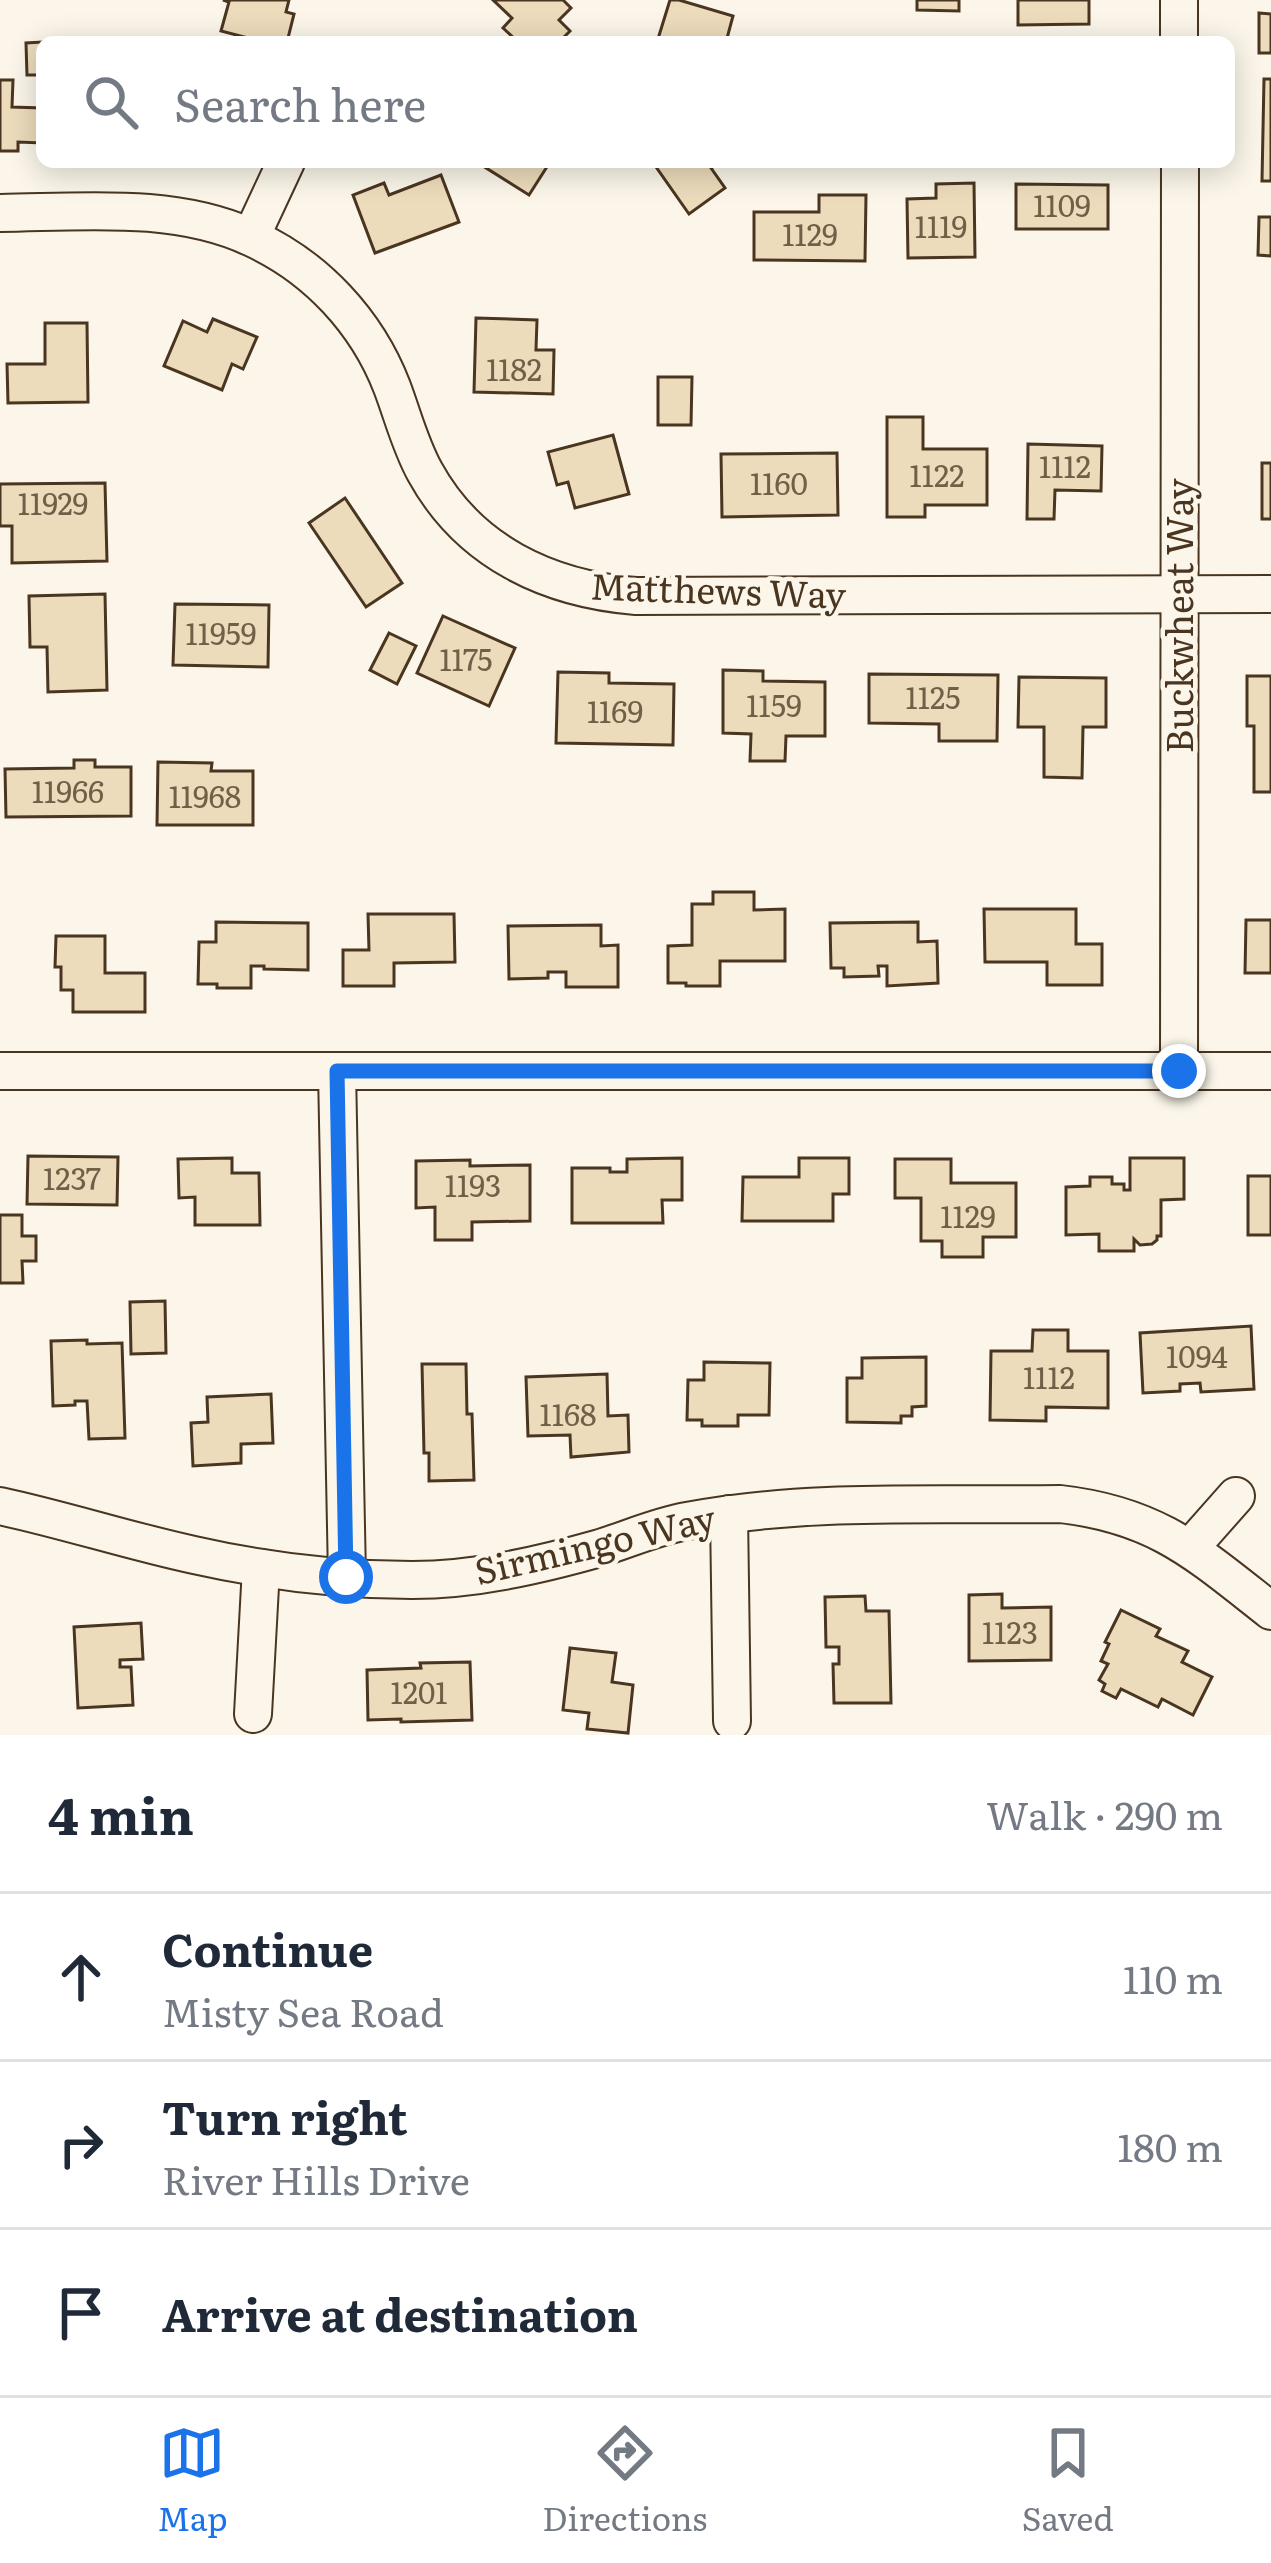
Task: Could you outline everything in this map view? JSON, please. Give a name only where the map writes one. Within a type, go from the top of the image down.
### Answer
[{"type":"street","points":[[1179,0],[1180,36]]},
{"type":"street","points":[[251,237],[283,168]]},
{"type":"street","name":"Buckwheat Way","points":[[1179,1071],[1180,168]]},
{"type":"street","name":"Matthews Way","points":[[0,213],[164,214],[223,226],[282,253],[336,297],[358,324],[392,385],[413,448],[446,502],[491,547],[545,578],[590,591],[636,596],[1271,594]]},
{"type":"street","points":[[0,1071],[1271,1071]]},
{"type":"street","points":[[337,1071],[346,1577]]},
{"type":"street","points":[[1190,1548],[1236,1496]]},
{"type":"street","name":"Sirmingo Way","points":[[0,1506],[261,1568],[415,1580],[562,1559],[682,1522],[729,1514],[785,1508],[1060,1504],[1127,1516],[1159,1529],[1271,1611]]},
{"type":"street","points":[[729,1514],[732,1721]]},
{"type":"street","points":[[253,1714],[261,1568]]},
{"type":"building","points":[[223,0],[289,0],[286,12],[294,14],[288,36],[221,31],[229,2]]},
{"type":"building","points":[[493,0],[563,0],[571,8],[559,20],[570,31],[565,36],[512,36],[503,28],[512,18]]},
{"type":"building","points":[[670,0],[733,16],[728,36],[659,36]]},
{"type":"building","points":[[917,0],[959,0],[959,11],[917,10]]},
{"type":"building","points":[[1018,0],[1089,0],[1089,24],[1018,25]]},
{"type":"building","points":[[1259,13],[1271,14],[1271,53],[1259,53]]},
{"type":"building","points":[[36,42],[36,75],[27,75],[26,43]]},
{"type":"building","points":[[1264,79],[1271,79],[1271,181],[1262,181]]},
{"type":"building","points":[[0,80],[13,80],[12,107],[36,108],[36,143],[18,142],[18,151],[0,151]]},
{"type":"building","points":[[486,168],[546,168],[529,195]]},
{"type":"building","points":[[657,168],[711,168],[725,188],[689,214]]},
{"type":"building","points":[[441,175],[459,222],[375,253],[353,195],[384,183],[389,195]]},
{"type":"building","points":[[974,183],[975,257],[908,258],[907,199],[936,198],[936,184]]},
{"type":"building","points":[[1016,184],[1108,185],[1108,229],[1016,229]]},
{"type":"building","points":[[819,195],[866,195],[865,261],[754,260],[754,212],[819,212]]},
{"type":"building","points":[[1259,217],[1271,217],[1271,256],[1258,255]]},
{"type":"building","points":[[476,318],[537,320],[536,350],[554,350],[553,394],[474,392]]},
{"type":"building","points":[[213,319],[257,337],[243,369],[232,364],[222,390],[164,366],[183,321],[207,332]]},
{"type":"building","points":[[45,323],[87,323],[88,402],[8,403],[7,364],[45,364]]},
{"type":"building","points":[[658,377],[692,377],[691,425],[658,425]]},
{"type":"building","points":[[887,417],[923,417],[923,449],[987,449],[987,505],[925,505],[925,517],[887,517]]},
{"type":"building","points":[[613,435],[629,494],[575,508],[568,482],[557,485],[548,452]]},
{"type":"building","points":[[1028,444],[1102,446],[1101,491],[1055,490],[1054,519],[1027,519]]},
{"type":"building","points":[[837,453],[838,515],[722,517],[721,454]]},
{"type":"building","points":[[1262,463],[1271,463],[1271,519],[1262,519]]},
{"type":"building","points":[[105,483],[107,561],[12,563],[12,526],[0,526],[0,484]]},
{"type":"building","points":[[345,498],[402,583],[366,607],[309,523]]},
{"type":"building","points":[[105,594],[107,690],[48,692],[47,647],[30,647],[29,596]]},
{"type":"building","points":[[175,604],[269,605],[268,667],[173,665]]},
{"type":"building","points":[[443,616],[515,648],[489,706],[417,673]]},
{"type":"building","points":[[389,633],[416,646],[397,684],[370,670]]},
{"type":"building","points":[[723,670],[763,671],[763,681],[825,682],[825,736],[786,736],[785,761],[750,761],[751,734],[723,733]]},
{"type":"building","points":[[558,672],[609,673],[609,683],[674,684],[673,745],[556,743]]},
{"type":"building","points":[[869,674],[998,675],[997,741],[939,741],[939,724],[869,723]]},
{"type":"building","points":[[1247,676],[1271,676],[1271,792],[1254,792],[1254,726],[1247,726]]},
{"type":"building","points":[[1019,677],[1106,678],[1106,727],[1083,727],[1082,778],[1044,777],[1044,727],[1018,727]]},
{"type":"building","points":[[74,760],[95,760],[95,767],[131,767],[131,816],[6,817],[5,769],[74,768]]},
{"type":"building","points":[[158,762],[212,763],[211,771],[253,771],[253,825],[157,825]]},
{"type":"building","points":[[713,892],[754,892],[754,910],[785,909],[785,961],[720,961],[720,986],[668,983],[668,946],[692,945],[692,904],[713,904]]},
{"type":"building","points":[[984,909],[1076,909],[1076,944],[1102,944],[1102,985],[1047,985],[1047,962],[985,962]]},
{"type":"building","points":[[368,914],[454,914],[455,962],[394,963],[394,986],[343,986],[343,950],[369,950]]},
{"type":"building","points":[[1246,920],[1271,920],[1271,973],[1245,973]]},
{"type":"building","points":[[216,922],[308,923],[308,970],[251,966],[251,988],[198,984],[199,942],[216,942]]},
{"type":"building","points":[[918,922],[918,942],[937,941],[938,983],[887,986],[887,966],[878,966],[879,976],[844,977],[844,968],[831,968],[830,923]]},
{"type":"building","points":[[601,925],[601,946],[618,945],[618,987],[566,987],[566,972],[548,972],[548,978],[509,979],[508,926]]},
{"type":"building","points":[[56,936],[105,936],[105,973],[145,973],[145,1012],[73,1012],[73,990],[61,990],[61,967],[55,967]]},
{"type":"building","points":[[28,1156],[118,1157],[117,1205],[27,1204]]},
{"type":"building","points":[[232,1158],[232,1173],[259,1173],[260,1225],[195,1225],[195,1197],[179,1198],[178,1159]]},
{"type":"building","points":[[682,1158],[682,1200],[662,1200],[663,1223],[572,1223],[572,1168],[627,1172],[627,1159]]},
{"type":"building","points":[[799,1158],[849,1158],[849,1194],[833,1194],[833,1221],[742,1221],[743,1177],[799,1177]]},
{"type":"building","points":[[1130,1158],[1184,1158],[1184,1199],[1161,1200],[1161,1236],[1152,1244],[1140,1245],[1134,1239],[1134,1251],[1099,1251],[1099,1234],[1066,1235],[1066,1187],[1090,1186],[1090,1177],[1112,1177],[1112,1184],[1124,1184],[1124,1190],[1130,1190]]},
{"type":"building","points":[[895,1159],[951,1159],[951,1183],[1016,1183],[1016,1237],[983,1237],[983,1257],[942,1257],[942,1241],[921,1241],[921,1198],[895,1198]]},
{"type":"building","points":[[470,1160],[470,1166],[530,1165],[530,1221],[472,1222],[472,1240],[435,1240],[435,1207],[416,1208],[416,1161]]},
{"type":"building","points":[[1248,1176],[1271,1176],[1271,1235],[1248,1235]]},
{"type":"building","points":[[0,1215],[22,1215],[22,1236],[36,1236],[36,1261],[22,1261],[23,1283],[0,1283]]},
{"type":"building","points":[[165,1301],[166,1353],[131,1354],[130,1302]]},
{"type":"building","points":[[1251,1326],[1254,1389],[1201,1392],[1200,1383],[1180,1384],[1180,1391],[1143,1393],[1140,1333]]},
{"type":"building","points":[[1033,1330],[1068,1330],[1068,1351],[1108,1351],[1108,1408],[1046,1407],[1046,1421],[990,1420],[991,1351],[1032,1351]]},
{"type":"building","points":[[87,1340],[87,1344],[122,1343],[125,1438],[89,1439],[87,1401],[53,1406],[51,1341]]},
{"type":"building","points":[[926,1357],[926,1406],[912,1407],[912,1416],[901,1416],[901,1423],[847,1422],[847,1378],[862,1378],[862,1358]]},
{"type":"building","points":[[704,1362],[770,1363],[769,1415],[738,1415],[738,1426],[702,1426],[702,1420],[687,1420],[688,1380],[704,1380]]},
{"type":"building","points":[[422,1364],[466,1364],[474,1480],[429,1481]]},
{"type":"building","points":[[607,1374],[608,1416],[628,1415],[629,1452],[571,1457],[570,1435],[528,1436],[526,1377]]},
{"type":"building","points":[[271,1394],[273,1443],[241,1444],[241,1463],[193,1466],[191,1423],[208,1422],[207,1397]]},
{"type":"building","points":[[1002,1594],[1002,1608],[1051,1607],[1051,1660],[969,1661],[969,1595]]},
{"type":"building","points":[[865,1596],[866,1611],[889,1611],[891,1703],[834,1703],[833,1664],[839,1664],[839,1647],[826,1647],[825,1597]]},
{"type":"building","points":[[1121,1610],[1160,1629],[1156,1636],[1188,1651],[1182,1662],[1212,1677],[1193,1715],[1162,1699],[1158,1707],[1121,1689],[1116,1698],[1102,1691],[1105,1684],[1099,1680],[1108,1664],[1101,1661],[1109,1644],[1105,1642]]},
{"type":"building","points":[[141,1623],[143,1659],[120,1660],[120,1667],[131,1667],[133,1705],[78,1708],[74,1627]]},
{"type":"building","points":[[570,1648],[616,1653],[612,1682],[633,1685],[628,1733],[587,1729],[589,1713],[563,1710]]},
{"type":"building","points":[[470,1662],[472,1720],[368,1720],[367,1670]]},
{"type":"route","points":[[346,1577],[337,1071],[1179,1071]]}]
